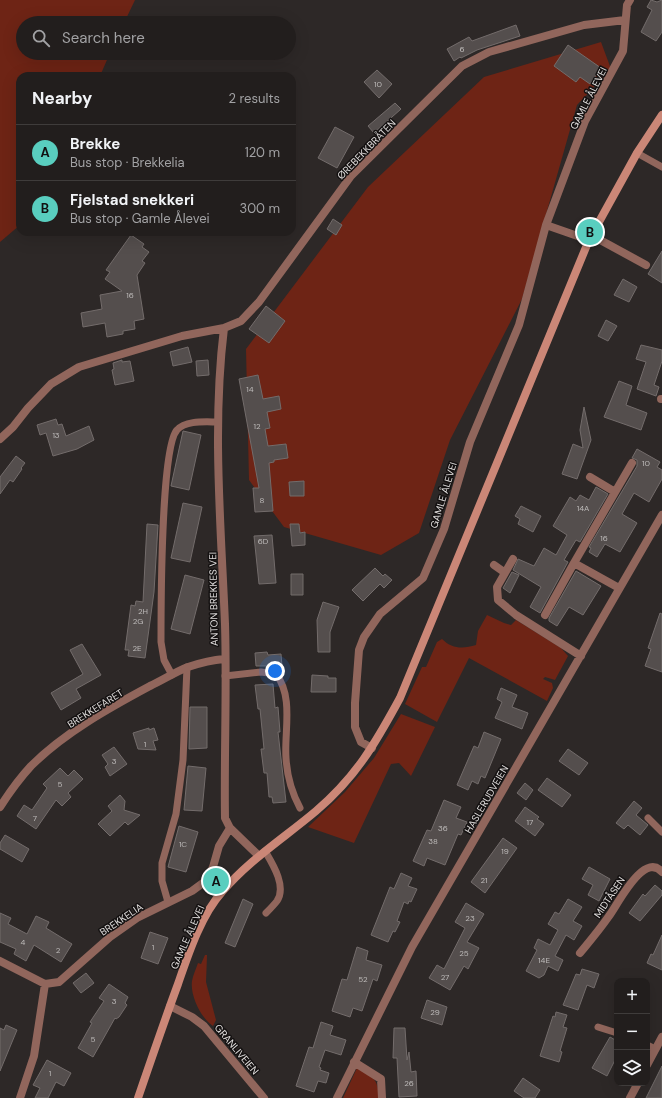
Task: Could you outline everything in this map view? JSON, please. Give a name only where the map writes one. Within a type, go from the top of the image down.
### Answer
[{"type":"main road","name":"GAMLE ÅLEVEI","points":[[138,1098],[189,952],[208,912],[221,892],[262,853],[315,811],[342,787],[372,748],[400,698],[590,238],[637,153],[662,115]]},
{"type":"street","name":"GAMLE ÅLEVEI","points":[[372,748],[361,742],[356,727],[355,703],[359,650],[364,637],[380,614],[423,578],[444,529],[470,442],[519,325],[546,225],[585,121],[623,51],[627,5],[630,0]]},
{"type":"street","name":"ØREBEKKBRÅTEN","points":[[0,438],[13,427],[28,408],[51,384],[79,367],[182,336],[224,328],[241,322],[259,302],[351,176],[462,66],[489,52],[584,25],[625,20]]},
{"type":"street","points":[[546,225],[590,238],[646,265]]},
{"type":"street","name":"ANTON BREKKES VEI","points":[[224,328],[219,369],[218,422],[225,634],[225,818],[230,828]]},
{"type":"street","points":[[545,615],[632,462]]},
{"type":"street","points":[[590,477],[615,492]]},
{"type":"street","name":"HASLERUDVEIEN","points":[[337,1098],[415,941],[662,515]]},
{"type":"street","points":[[513,559],[504,572],[497,587],[498,600],[504,607],[581,656]]},
{"type":"street","points":[[574,563],[619,588]]},
{"type":"street","points":[[494,565],[504,572]]},
{"type":"street","name":"BREKKEFARET","points":[[0,808],[17,782],[32,766],[55,745],[85,724],[172,675],[207,661],[224,659]]},
{"type":"street","points":[[230,828],[262,853]]},
{"type":"street","name":"BREKKELIA","points":[[45,984],[60,982],[110,937],[137,918],[192,891],[207,880],[213,867],[219,846],[230,828]]},
{"type":"street","name":"MIDTÅSEN","points":[[580,953],[609,917],[634,878],[644,870],[652,867],[659,869],[662,872]]},
{"type":"street","points":[[0,961],[45,984],[34,1056],[20,1098]]},
{"type":"street","name":"GRANLIVEIEN","points":[[170,1006],[192,1017],[204,1026],[264,1098]]},
{"type":"street","points":[[650,1059],[662,1037]]},
{"type":"street","points":[[354,1062],[381,1079],[382,1098]]},
{"type":"street","points":[[630,1098],[636,1086]]},
{"type":"lane","points":[[637,153],[662,168]]},
{"type":"lane","points":[[172,675],[164,660],[161,642],[164,490],[171,442],[176,430],[182,425],[218,422]]},
{"type":"lane","points":[[168,902],[162,881],[162,863],[176,814],[183,760],[187,668]]},
{"type":"lane","points":[[225,676],[261,672],[276,674],[280,679],[285,698],[287,766],[292,791],[300,808]]},
{"type":"lane","points":[[648,818],[662,832]]},
{"type":"lane","points":[[262,853],[274,866],[280,890],[278,900],[266,913]]},
{"type":"lane","points":[[598,1027],[614,1032]]},
{"type":"lane","points":[[650,1046],[655,1049]]},
{"type":"shaded area","points":[[0,0],[135,0],[127,16],[16,16],[16,60],[107,60],[102,72],[16,72],[16,228],[0,242]]},
{"type":"shaded area","points":[[601,42],[611,69],[577,105],[522,299],[450,440],[419,533],[381,555],[284,527],[249,480],[246,349],[368,187],[484,77]]},
{"type":"shaded area","points":[[487,615],[511,625],[516,620],[561,648],[568,656],[555,680],[545,677],[543,679],[552,683],[553,688],[547,701],[469,658],[437,722],[405,704],[422,667],[426,667],[437,642],[442,639],[450,645],[458,647],[476,645],[478,631]]},
{"type":"shaded area","points":[[401,714],[435,727],[411,776],[399,763],[391,764],[354,843],[308,827],[345,792],[374,758]]},
{"type":"shaded area","points":[[205,955],[207,955],[206,982],[216,1020],[213,1026],[204,1018],[197,1006],[192,987],[192,979],[198,963],[201,964]]},
{"type":"shaded area","points":[[357,1068],[374,1079],[379,1098],[343,1098]]},
{"type":"building","points":[[651,0],[657,2],[662,0],[662,32],[656,41],[641,32],[652,10],[647,7]]},
{"type":"building","points":[[516,25],[520,36],[477,50],[454,61],[447,49],[469,37],[472,41]]},
{"type":"building","points":[[568,45],[601,68],[590,84],[580,77],[576,82],[554,66]]},
{"type":"building","points":[[377,70],[392,84],[379,98],[364,82]]},
{"type":"building","points":[[395,103],[401,109],[374,133],[368,126]]},
{"type":"building","points":[[335,127],[354,137],[337,168],[318,158]]},
{"type":"building","points":[[333,219],[342,225],[336,235],[327,229]]},
{"type":"building","points":[[130,236],[144,244],[142,247],[149,252],[142,261],[145,263],[137,275],[144,319],[134,321],[135,329],[123,331],[123,334],[107,337],[105,323],[83,327],[81,313],[102,309],[100,295],[122,291],[105,279],[110,272],[106,270]]},
{"type":"building","points":[[662,251],[662,283],[648,274]]},
{"type":"building","points":[[623,279],[637,287],[629,302],[614,295]]},
{"type":"building","points":[[266,306],[285,321],[269,343],[249,329]]},
{"type":"building","points":[[606,320],[617,326],[608,341],[598,336]]},
{"type":"building","points":[[641,345],[662,350],[662,361],[654,385],[659,387],[656,396],[637,389],[646,362],[636,359]]},
{"type":"building","points":[[188,347],[192,362],[173,366],[170,352]]},
{"type":"building","points":[[122,360],[122,362],[130,361],[134,381],[115,385],[112,370],[114,369],[113,363]]},
{"type":"building","points":[[208,360],[209,375],[197,376],[196,361]]},
{"type":"building","points":[[258,375],[263,399],[279,396],[281,409],[267,412],[270,428],[265,429],[268,446],[286,444],[288,458],[274,460],[274,462],[269,463],[273,511],[255,512],[253,488],[259,488],[239,379]]},
{"type":"building","points":[[619,381],[632,386],[626,405],[647,413],[641,430],[604,417]]},
{"type":"building","points":[[584,407],[591,440],[577,479],[562,474],[573,444],[583,448],[580,430]]},
{"type":"building","points":[[56,419],[58,425],[62,424],[66,436],[89,426],[94,440],[77,449],[53,456],[46,433],[40,435],[37,425]]},
{"type":"building","points":[[183,431],[201,435],[189,490],[171,486]]},
{"type":"building","points":[[637,449],[660,462],[657,467],[662,470],[662,479],[649,502],[634,493],[622,514],[637,523],[620,552],[605,544],[597,557],[589,552],[591,548],[589,547],[637,466],[637,460],[632,458]]},
{"type":"building","points":[[16,456],[25,463],[13,482],[10,480],[0,494],[0,477]]},
{"type":"building","points":[[304,481],[304,496],[290,496],[289,482]]},
{"type":"building","points":[[596,487],[608,494],[580,542],[576,540],[564,560],[568,562],[540,613],[530,607],[541,587],[513,570],[518,559],[534,566],[544,548],[556,555],[567,535],[553,526],[570,497],[576,501],[580,495],[589,500]]},
{"type":"building","points":[[183,503],[202,507],[190,562],[171,558]]},
{"type":"building","points":[[521,506],[541,516],[533,532],[518,524],[520,519],[515,516]]},
{"type":"building","points":[[147,524],[158,525],[154,592],[145,658],[128,656],[129,650],[125,650],[131,605],[135,606],[136,601],[143,602]]},
{"type":"building","points":[[290,524],[299,524],[300,533],[305,532],[305,545],[292,546]]},
{"type":"building","points":[[272,535],[276,583],[259,584],[254,536]]},
{"type":"building","points":[[375,568],[383,576],[385,574],[392,580],[384,588],[380,584],[363,601],[352,590]]},
{"type":"building","points":[[576,571],[601,586],[583,615],[569,607],[557,626],[549,621],[549,618]]},
{"type":"building","points":[[512,572],[519,575],[510,593],[503,588]]},
{"type":"building","points":[[291,574],[303,574],[303,595],[291,595]]},
{"type":"building","points":[[185,575],[204,580],[190,634],[171,629]]},
{"type":"building","points":[[323,602],[339,607],[330,632],[330,652],[318,652],[317,620]]},
{"type":"building","points":[[660,613],[662,614],[662,672],[645,666],[651,649],[648,648]]},
{"type":"building","points":[[82,644],[101,675],[76,689],[81,698],[61,710],[51,693],[83,674],[70,650]]},
{"type":"building","points":[[267,652],[268,655],[281,654],[282,666],[256,666],[255,653]]},
{"type":"building","points":[[312,675],[336,678],[336,692],[311,692]]},
{"type":"building","points":[[273,684],[275,708],[278,707],[280,732],[278,732],[286,802],[273,803],[272,797],[269,797],[267,773],[264,773],[261,749],[264,749],[260,709],[258,709],[255,685]]},
{"type":"building","points":[[501,688],[517,695],[512,707],[528,713],[522,729],[495,718],[502,702],[497,699]]},
{"type":"building","points":[[190,707],[207,707],[207,748],[189,749]]},
{"type":"building","points":[[149,728],[149,730],[154,728],[158,740],[153,741],[156,750],[138,749],[133,733]]},
{"type":"building","points":[[484,732],[501,739],[485,778],[481,776],[478,784],[472,781],[468,790],[457,785],[474,746],[478,748]]},
{"type":"building","points":[[114,747],[127,764],[110,776],[105,767],[108,764],[102,755]]},
{"type":"building","points":[[568,749],[588,763],[579,775],[559,761]]},
{"type":"building","points":[[188,766],[206,768],[202,811],[184,810]]},
{"type":"building","points":[[60,768],[68,776],[74,770],[83,779],[68,793],[71,797],[62,806],[56,800],[36,829],[17,816],[24,805],[32,810],[47,788],[43,784]]},
{"type":"building","points":[[547,778],[571,795],[562,807],[538,790]]},
{"type":"building","points":[[525,783],[533,790],[526,800],[517,793]]},
{"type":"building","points":[[120,795],[125,801],[124,810],[140,815],[128,825],[125,822],[110,836],[98,824],[112,811],[108,806]]},
{"type":"building","points":[[444,800],[461,807],[456,818],[467,822],[461,835],[458,834],[445,865],[427,858],[424,866],[413,861],[427,830],[431,831]]},
{"type":"building","points":[[634,801],[642,808],[636,815],[648,825],[640,835],[628,825],[624,829],[616,823]]},
{"type":"building","points":[[525,807],[539,817],[537,819],[544,824],[535,836],[515,821]]},
{"type":"building","points":[[179,826],[198,832],[186,872],[168,867]]},
{"type":"building","points":[[5,835],[29,849],[22,862],[0,849],[0,843]]},
{"type":"building","points":[[503,838],[517,848],[485,893],[471,882]]},
{"type":"building","points":[[589,867],[610,879],[599,901],[588,895],[593,885],[582,879]]},
{"type":"building","points":[[401,873],[412,878],[408,886],[417,889],[411,902],[409,901],[408,904],[404,902],[397,921],[400,922],[395,932],[393,931],[388,942],[371,935],[390,887],[394,889]]},
{"type":"building","points":[[655,885],[662,891],[662,895],[640,921],[629,913],[643,894],[645,896]]},
{"type":"building","points":[[243,899],[253,904],[235,947],[225,943]]},
{"type":"building","points":[[568,899],[582,907],[573,921],[582,926],[574,940],[566,935],[555,956],[563,960],[558,971],[548,966],[544,975],[539,978],[526,971],[537,950],[534,948],[538,939],[550,945],[558,930],[548,924],[555,912],[559,914]]},
{"type":"building","points":[[466,903],[484,914],[467,942],[479,948],[468,969],[464,966],[450,990],[429,978],[437,965],[444,969],[465,928],[455,922]]},
{"type":"building","points":[[0,913],[11,918],[8,924],[27,934],[36,916],[49,922],[46,928],[72,944],[61,962],[34,945],[26,961],[14,954],[16,949],[0,942]]},
{"type":"building","points":[[150,932],[168,938],[158,964],[141,958]]},
{"type":"building","points":[[662,935],[662,970],[647,963],[651,954],[653,955]]},
{"type":"building","points":[[357,947],[368,951],[366,960],[382,965],[377,981],[373,979],[362,1011],[353,1008],[350,1017],[332,1011],[342,979],[347,980]]},
{"type":"building","points":[[582,969],[599,974],[594,988],[587,985],[578,1010],[563,1005],[576,974],[580,975]]},
{"type":"building","points":[[86,973],[94,983],[81,993],[73,983]]},
{"type":"building","points":[[109,984],[128,997],[125,1003],[127,1005],[119,1017],[116,1019],[115,1018],[93,1057],[78,1048],[92,1023],[90,1022],[104,1001],[99,998]]},
{"type":"building","points":[[427,1000],[447,1007],[442,1025],[421,1018]]},
{"type":"building","points":[[556,1012],[567,1015],[563,1027],[567,1028],[560,1051],[562,1052],[559,1062],[540,1056],[553,1016],[555,1017]]},
{"type":"building","points":[[321,1022],[333,1026],[330,1035],[346,1040],[341,1055],[325,1050],[319,1067],[321,1068],[320,1070],[329,1073],[326,1083],[318,1081],[314,1092],[296,1086],[309,1047],[313,1048]]},
{"type":"building","points":[[6,1025],[17,1030],[0,1071],[0,1028],[4,1030]]},
{"type":"building","points":[[394,1028],[405,1028],[407,1060],[409,1052],[411,1072],[416,1071],[417,1096],[399,1097],[397,1058],[393,1058]]},
{"type":"building","points":[[610,1037],[614,1039],[614,1062],[607,1076],[592,1068]]},
{"type":"building","points":[[47,1060],[71,1073],[64,1086],[56,1082],[48,1098],[35,1098],[40,1088],[33,1085]]},
{"type":"building","points":[[662,1066],[662,1098],[646,1098]]},
{"type":"building","points":[[523,1078],[540,1090],[535,1098],[524,1098],[514,1091]]},
{"type":"place","name":"Fjelstad snekkeri","points":[[590,232]]},
{"type":"place","name":"Brekke","points":[[216,881]]}]
